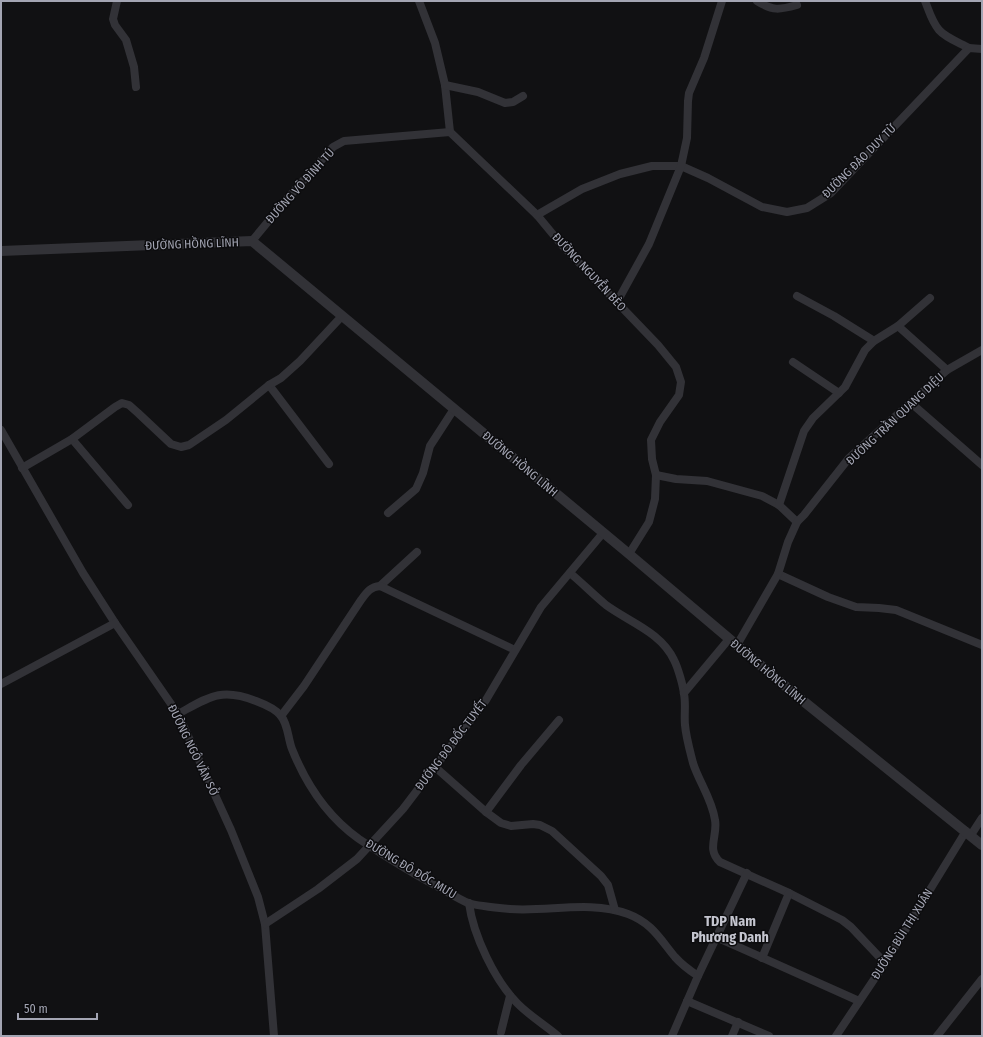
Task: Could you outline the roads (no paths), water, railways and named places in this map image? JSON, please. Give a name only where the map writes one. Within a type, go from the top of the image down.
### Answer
[{"type":"street","points":[[117,1],[113,19],[115,25],[126,40],[134,67],[136,87]]},
{"type":"street","points":[[419,1],[435,43],[445,86],[450,132]]},
{"type":"street","points":[[617,302],[649,244],[681,166],[687,138],[688,101],[690,92],[704,58],[722,1]]},
{"type":"street","points":[[757,1],[768,8],[780,10],[797,5]]},
{"type":"street","points":[[925,1],[932,18],[938,29],[943,34],[969,48],[982,49]]},
{"type":"street","name":"ĐƯỜNG ĐÀO DUY TỪ","points":[[537,215],[582,188],[620,174],[652,166],[681,166],[708,178],[762,207],[787,212],[807,208],[831,193],[969,48]]},
{"type":"street","points":[[445,86],[478,92],[506,103],[513,102],[523,96]]},
{"type":"street","name":"ĐƯỜNG NGUYỄN BÈO","points":[[450,132],[537,215],[561,244],[658,345],[676,367],[681,382],[679,394],[660,422],[651,440],[652,459],[656,476],[655,499],[649,522],[629,554]]},
{"type":"street","name":"ĐƯỜNG VÕ ĐÌNH TÚ","points":[[252,241],[333,147],[344,141],[450,132]]},
{"type":"street","name":"ĐƯỜNG HỒNG LĨNH","points":[[1,251],[252,241],[629,554],[797,696],[982,845]]},
{"type":"street","points":[[797,296],[834,316],[874,342]]},
{"type":"street","points":[[779,505],[804,431],[813,418],[839,393],[849,380],[862,354],[874,342],[898,326],[930,298]]},
{"type":"street","points":[[22,468],[72,439],[122,403],[138,413],[171,444],[181,447],[189,445],[226,420],[269,385],[281,378],[300,361],[342,316]]},
{"type":"street","points":[[898,326],[947,370]]},
{"type":"street","name":"ĐƯỜNG TRẦN QUANG DIỆU","points":[[684,693],[733,642],[778,574],[788,542],[797,522],[850,458],[947,370],[981,353]]},
{"type":"street","points":[[793,362],[839,393]]},
{"type":"street","points":[[269,385],[329,464]]},
{"type":"street","points":[[911,403],[982,465]]},
{"type":"street","points":[[388,512],[416,488],[423,473],[430,446],[454,409]]},
{"type":"street","name":"ĐƯỜNG NGÔ VĂN SỞ","points":[[1,430],[82,573],[178,714],[231,830],[258,897],[265,924],[274,1036]]},
{"type":"street","points":[[72,439],[128,505]]},
{"type":"street","points":[[656,476],[707,482],[762,496],[779,505],[797,522]]},
{"type":"street","name":"ĐƯỚNG ĐÔ ĐỐC TUYẾT","points":[[265,924],[318,889],[357,859],[403,809],[486,700],[541,607],[603,533]]},
{"type":"street","points":[[380,586],[417,552]]},
{"type":"street","points":[[570,573],[607,605],[651,633],[659,640],[674,659],[684,693],[686,736],[694,765],[709,800],[715,820],[713,855],[720,862],[747,873],[842,920],[851,927],[885,964]]},
{"type":"street","points":[[778,574],[856,607],[896,610],[982,645]]},
{"type":"street","points":[[178,714],[208,697],[225,693],[243,695],[264,703],[282,716],[304,686],[368,590],[373,587],[380,586],[515,650]]},
{"type":"street","points":[[1,684],[115,623]]},
{"type":"street","name":"ĐƯỜNG ĐÔ ĐỐC MƯU","points":[[282,716],[296,758],[319,799],[327,810],[358,838],[405,868],[469,903],[510,909],[558,909],[593,906],[615,910],[630,915],[645,923],[657,933],[680,962],[698,976]]},
{"type":"street","points":[[486,812],[522,765],[560,720]]},
{"type":"street","points":[[435,767],[486,812],[501,823],[511,826],[533,824],[540,825],[552,831],[601,876],[608,885],[615,910]]},
{"type":"street","name":"ĐƯỜNG BÙI THỊ XUÂN","points":[[836,1036],[885,964],[968,833],[982,818]]},
{"type":"street","points":[[672,1036],[698,976],[747,873]]},
{"type":"street","points":[[762,958],[789,893]]},
{"type":"street","points":[[469,903],[470,915],[484,949],[502,985],[518,1005],[558,1036]]},
{"type":"street","points":[[716,937],[859,1001]]},
{"type":"street","points":[[937,1036],[982,979]]},
{"type":"street","points":[[501,1032],[510,996]]},
{"type":"street","points":[[687,1001],[769,1036]]},
{"type":"street","points":[[732,1036],[738,1022]]},
{"type":"district","name":"TDP Nam Phương Danh","points":[[730,930]]}]
